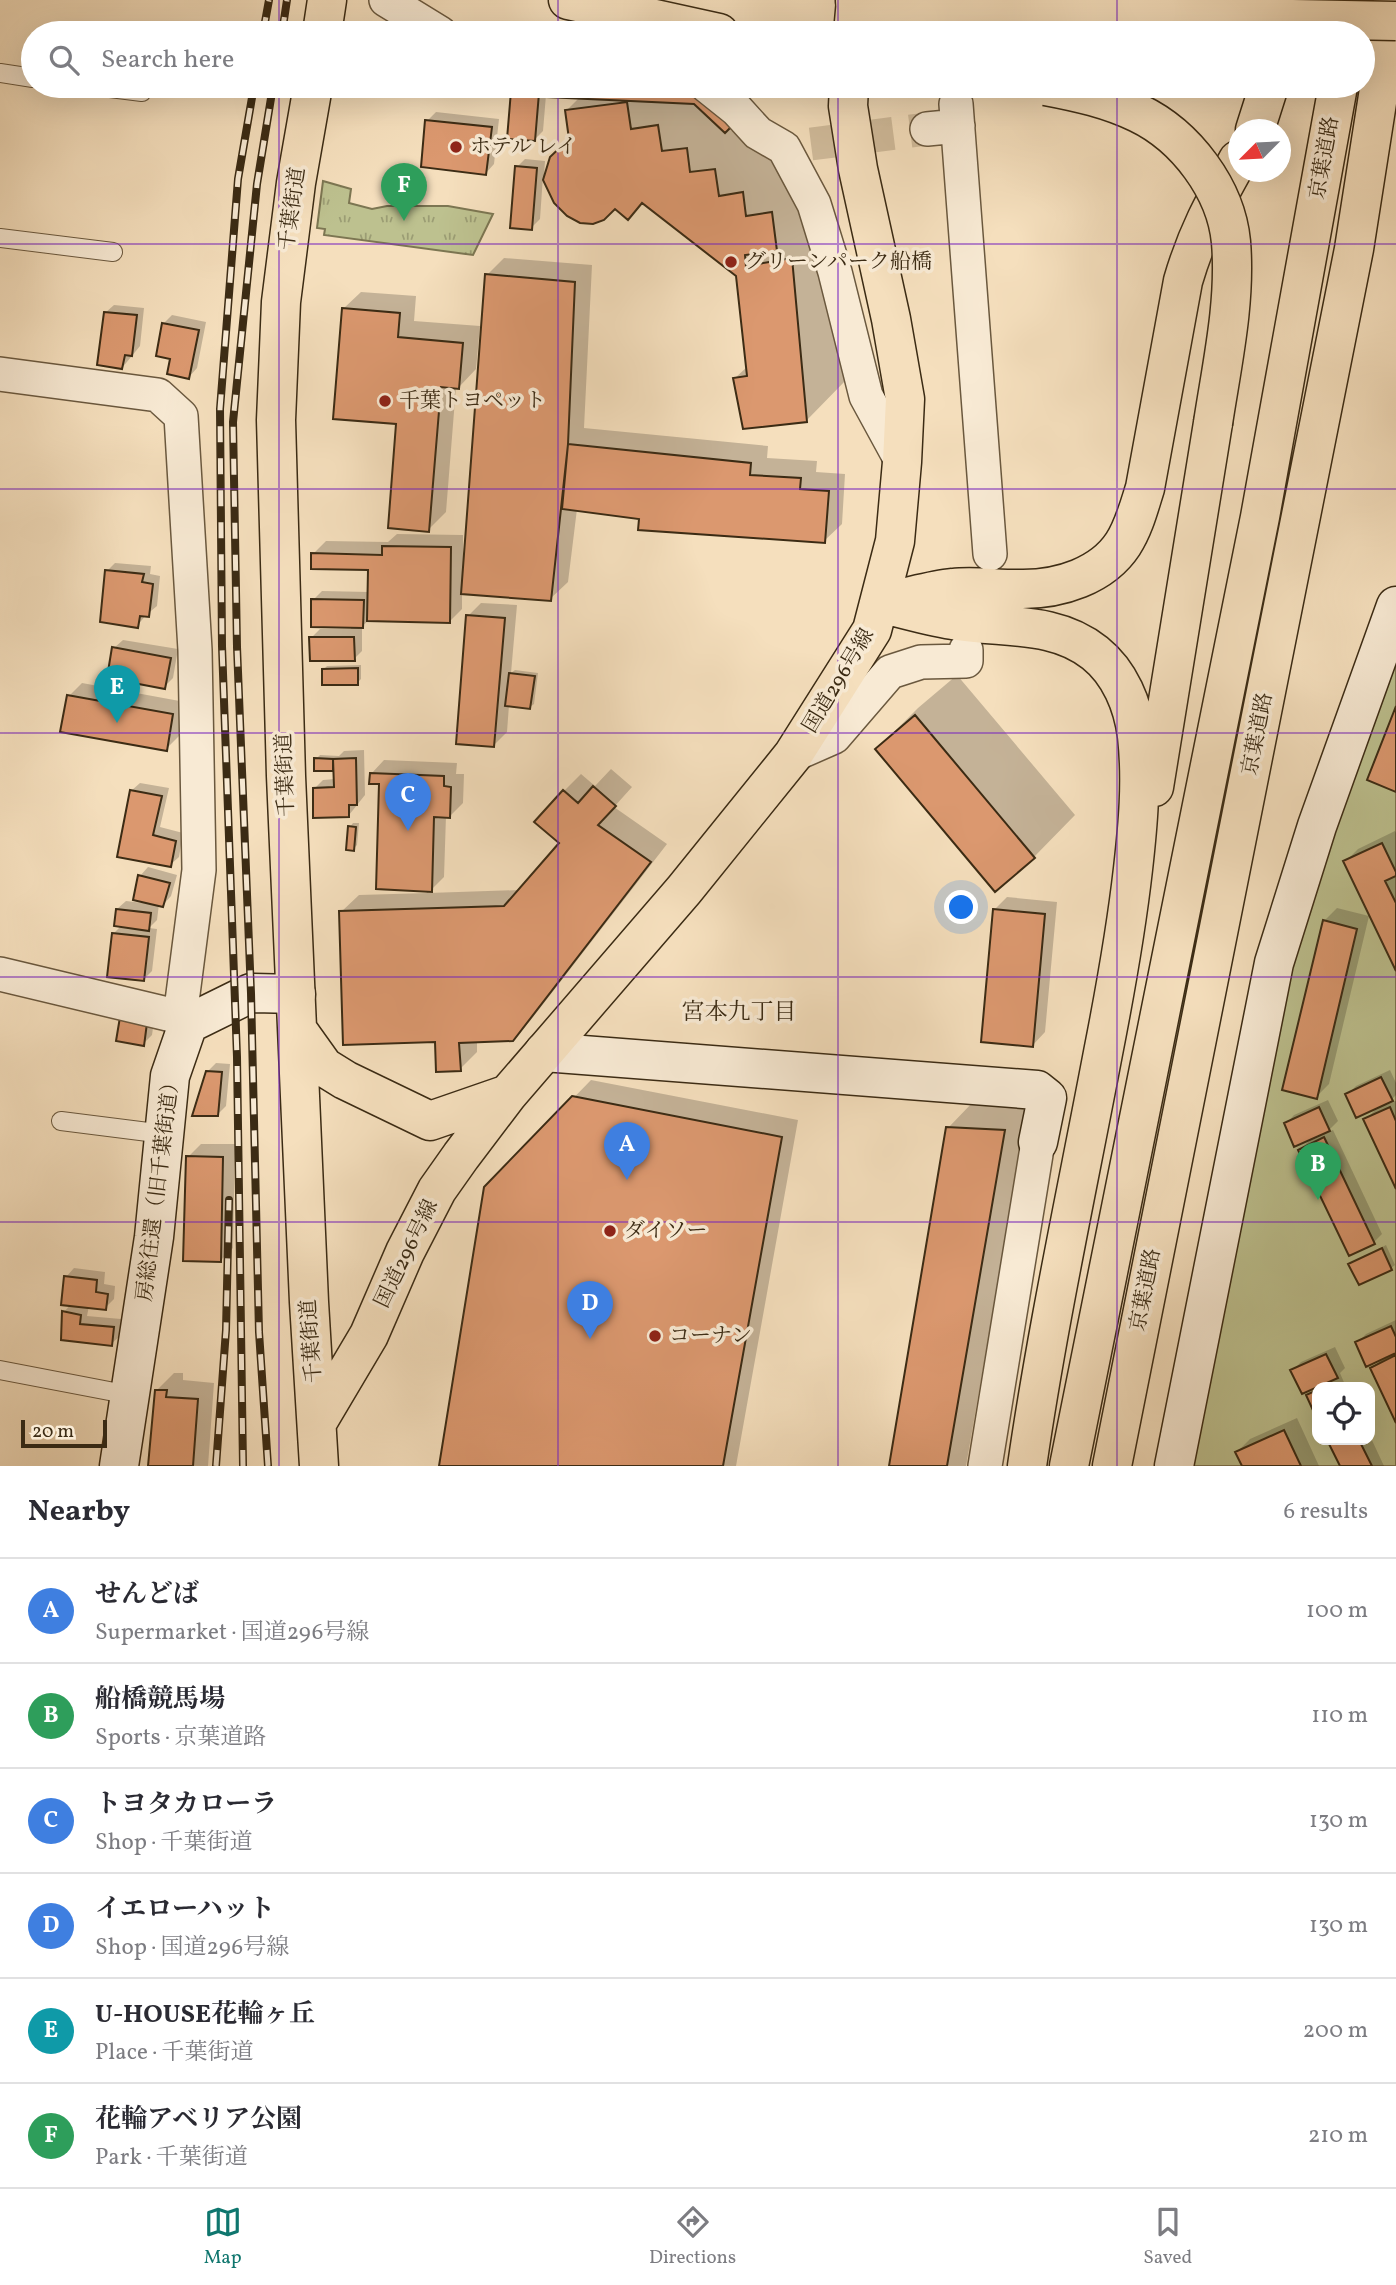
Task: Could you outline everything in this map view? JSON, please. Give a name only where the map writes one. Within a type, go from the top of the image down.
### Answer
[{"type":"main road","points":[[324,21],[327,0]]},
{"type":"main road","points":[[568,0],[664,21]]},
{"type":"main road","points":[[1284,21],[1289,0]]},
{"type":"main road","points":[[1348,21],[1351,0]]},
{"type":"main road","name":"京葉道路","points":[[1111,1466],[1354,249],[1393,0]]},
{"type":"main road","points":[[853,9],[1396,21]]},
{"type":"main road","points":[[1354,249],[1396,58]]},
{"type":"main road","name":"千葉街道","points":[[311,98],[296,183],[281,302],[276,420],[286,763],[309,1301],[319,1466]]},
{"type":"main road","name":"国道296号線","points":[[317,1421],[369,1335],[405,1252],[437,1190],[508,1094],[684,890],[793,755],[872,630],[895,541],[905,399],[891,319],[858,169],[848,98]]},
{"type":"main road","points":[[1027,1466],[1039,1385],[1128,912],[1159,765],[1213,423],[1231,286],[1231,242],[1223,206],[1202,166],[1174,138],[1141,114],[1100,98]]},
{"type":"main road","points":[[1258,119],[1265,98]]},
{"type":"main road","name":"京葉道路","points":[[1069,1466],[1260,517],[1336,98]]},
{"type":"main road","points":[[880,603],[954,587],[1026,590],[1055,585],[1081,578],[1104,565],[1123,544],[1145,488],[1183,281],[1206,217],[1228,178]]},
{"type":"main road","points":[[880,603],[954,621],[1044,629],[1071,638],[1096,653],[1116,674],[1129,701],[1137,734],[1139,770],[1138,818],[1128,912]]},
{"type":"main road","points":[[299,1032],[324,1067],[430,1121],[508,1094]]},
{"type":"street","points":[[386,0],[420,21]]},
{"type":"street","points":[[722,98],[758,133],[798,146],[839,285],[866,396],[902,461]]},
{"type":"street","points":[[947,120],[990,554]]},
{"type":"street","points":[[0,373],[158,395],[181,416],[195,650],[199,870],[184,1020]]},
{"type":"street","points":[[1174,1466],[1274,963],[1317,825],[1396,606]]},
{"type":"street","points":[[793,755],[834,737],[890,672],[921,662],[966,661],[966,650]]},
{"type":"street","points":[[0,974],[184,1020],[251,993],[296,994]]},
{"type":"street","name":"房総往還（旧千葉街道）","points":[[119,1466],[153,1237],[170,1076],[184,1020]]},
{"type":"street","points":[[544,1052],[1037,1090],[1047,1098],[985,1466]]},
{"type":"lane","points":[[0,73],[21,76]]},
{"type":"lane","points":[[0,238],[113,252]]},
{"type":"lane","points":[[61,1121],[164,1134]]},
{"type":"lane","points":[[0,1370],[130,1395]]},
{"type":"green space","points":[[323,181],[351,189],[349,203],[372,209],[387,206],[448,206],[493,214],[473,255],[324,235],[325,229],[317,228]]},
{"type":"green space","points":[[1396,647],[1396,1466],[1188,1466],[1272,1022]]},
{"type":"building","points":[[510,98],[539,98],[535,141],[507,139]]},
{"type":"building","points":[[567,98],[703,98],[734,124],[725,133],[694,104]]},
{"type":"building","name":"グリーンパーク船橋","points":[[627,102],[631,129],[658,125],[662,151],[687,148],[690,172],[715,169],[719,196],[743,192],[746,216],[772,212],[777,251],[745,255],[746,266],[792,258],[807,422],[743,429],[733,378],[747,376],[736,276],[642,203],[628,220],[615,209],[604,220],[593,224],[580,223],[567,216],[554,203],[543,180],[550,157],[569,139],[565,110]]},
{"type":"building","name":"ホテル レイ","points":[[425,120],[492,127],[486,175],[421,167]]},
{"type":"building","points":[[515,166],[537,168],[532,230],[510,228]]},
{"type":"building","points":[[485,274],[575,282],[568,444],[551,601],[461,594]]},
{"type":"building","points":[[342,308],[400,313],[398,337],[463,343],[459,389],[441,387],[429,532],[388,528],[396,424],[333,419]]},
{"type":"building","points":[[104,312],[137,315],[132,356],[125,355],[122,369],[97,365]]},
{"type":"building","points":[[162,323],[199,330],[189,379],[167,374],[170,359],[156,356]]},
{"type":"building","points":[[568,444],[751,463],[750,475],[801,478],[800,489],[829,491],[825,543],[638,530],[639,519],[562,509]]},
{"type":"building","points":[[382,546],[451,547],[450,623],[367,621],[368,570],[311,569],[311,553],[382,555]]},
{"type":"building","points":[[105,570],[144,574],[142,582],[153,584],[149,617],[140,616],[138,628],[100,622]]},
{"type":"building","points":[[311,599],[364,600],[363,628],[311,627]]},
{"type":"building","points":[[466,615],[505,618],[494,747],[456,744]]},
{"type":"building","points":[[309,637],[354,637],[355,661],[310,661]]},
{"type":"building","points":[[112,647],[171,658],[165,689],[107,678]]},
{"type":"building","points":[[358,668],[358,685],[322,685],[322,669]]},
{"type":"building","points":[[509,673],[535,676],[530,709],[505,706]]},
{"type":"building","points":[[67,695],[173,714],[167,751],[60,732]]},
{"type":"building","points":[[1396,706],[1396,792],[1367,780]]},
{"type":"building","points":[[915,715],[1035,858],[995,892],[875,749]]},
{"type":"building","points":[[314,758],[333,759],[333,771],[314,771]]},
{"type":"building","points":[[356,758],[357,805],[349,805],[349,817],[313,818],[313,788],[334,787],[333,759]]},
{"type":"building","points":[[370,773],[444,776],[444,786],[451,787],[450,818],[434,817],[432,892],[376,889],[379,784],[369,784]]},
{"type":"building","points":[[593,786],[616,806],[598,825],[651,862],[513,1041],[459,1043],[461,1071],[436,1072],[435,1042],[343,1045],[339,911],[504,906],[559,843],[534,822],[563,790],[578,803]]},
{"type":"building","points":[[130,790],[162,796],[153,835],[176,841],[171,867],[117,857]]},
{"type":"building","points":[[348,826],[356,827],[354,851],[346,850]]},
{"type":"building","points":[[1382,843],[1396,872],[1396,876],[1385,881],[1396,903],[1396,971],[1343,861]]},
{"type":"building","points":[[138,875],[170,883],[163,907],[133,900]]},
{"type":"building","points":[[116,909],[151,913],[149,931],[114,926]]},
{"type":"building","points":[[993,909],[1045,914],[1033,1047],[981,1042]]},
{"type":"building","points":[[1323,920],[1357,929],[1317,1099],[1282,1090]]},
{"type":"building","points":[[112,933],[149,937],[144,981],[107,977]]},
{"type":"building","points":[[120,1017],[147,1023],[144,1046],[116,1041]]},
{"type":"building","points":[[206,1071],[222,1072],[218,1116],[192,1116]]},
{"type":"building","points":[[1381,1077],[1393,1101],[1356,1118],[1345,1094]]},
{"type":"building","points":[[572,1096],[782,1137],[723,1466],[439,1466],[484,1187]]},
{"type":"building","points":[[1319,1107],[1330,1131],[1294,1147],[1284,1123]]},
{"type":"building","points":[[1390,1107],[1396,1121],[1396,1189],[1363,1119]]},
{"type":"building","points":[[946,1127],[1005,1130],[947,1466],[889,1466]]},
{"type":"building","points":[[1324,1137],[1375,1244],[1349,1256],[1298,1150]]},
{"type":"building","points":[[186,1156],[223,1157],[221,1262],[183,1261]]},
{"type":"building","points":[[1382,1248],[1392,1270],[1359,1285],[1348,1264]]},
{"type":"building","points":[[64,1276],[97,1280],[96,1292],[108,1294],[106,1310],[61,1305]]},
{"type":"building","points":[[62,1311],[81,1315],[80,1324],[114,1327],[112,1346],[61,1340]]},
{"type":"building","points":[[1391,1326],[1396,1337],[1396,1353],[1366,1367],[1355,1342]]},
{"type":"building","points":[[1326,1354],[1338,1378],[1329,1382],[1312,1382],[1312,1390],[1302,1394],[1290,1370]]},
{"type":"building","points":[[1396,1355],[1396,1423],[1370,1368]]},
{"type":"building","points":[[155,1390],[167,1390],[166,1397],[198,1399],[193,1466],[148,1466]]},
{"type":"building","points":[[1312,1392],[1312,1408],[1306,1395]]},
{"type":"building","points":[[1284,1430],[1301,1466],[1242,1466],[1235,1452]]},
{"type":"building","points":[[1330,1445],[1362,1445],[1372,1466],[1340,1466]]},
{"type":"tunnel","points":[[811,144],[927,129]]},
{"type":"railway","points":[[265,21],[269,0]]},
{"type":"railway","points":[[284,21],[287,0]]},
{"type":"railway","points":[[243,1466],[237,1057],[222,646],[220,409],[238,179],[252,98]]},
{"type":"railway","points":[[268,1466],[259,1332],[251,993],[237,647],[233,422],[257,184],[271,98]]},
{"type":"railway","points":[[216,1466],[226,1330],[229,1200]]},
{"type":"place","name":"ホテル レイ","points":[[456,147]]},
{"type":"place","name":"花輪アベリア公園","points":[[404,221]]},
{"type":"place","name":"グリーンパーク船橋","points":[[731,262]]},
{"type":"place","name":"千葉トヨペット","points":[[385,401]]},
{"type":"place","name":"U-HOUSE花輪ヶ丘","points":[[117,723]]},
{"type":"place","name":"トヨタカローラ","points":[[408,831]]},
{"type":"place","name":"せんどば","points":[[627,1180]]},
{"type":"place","name":"船橋競馬場","points":[[1318,1200]]},
{"type":"place","name":"ダイソー","points":[[610,1231]]},
{"type":"place","name":"コーナン","points":[[655,1336]]},
{"type":"place","name":"イエローハット","points":[[590,1339]]},
{"type":"district","name":"宮本九丁目","points":[[739,1013]]}]
